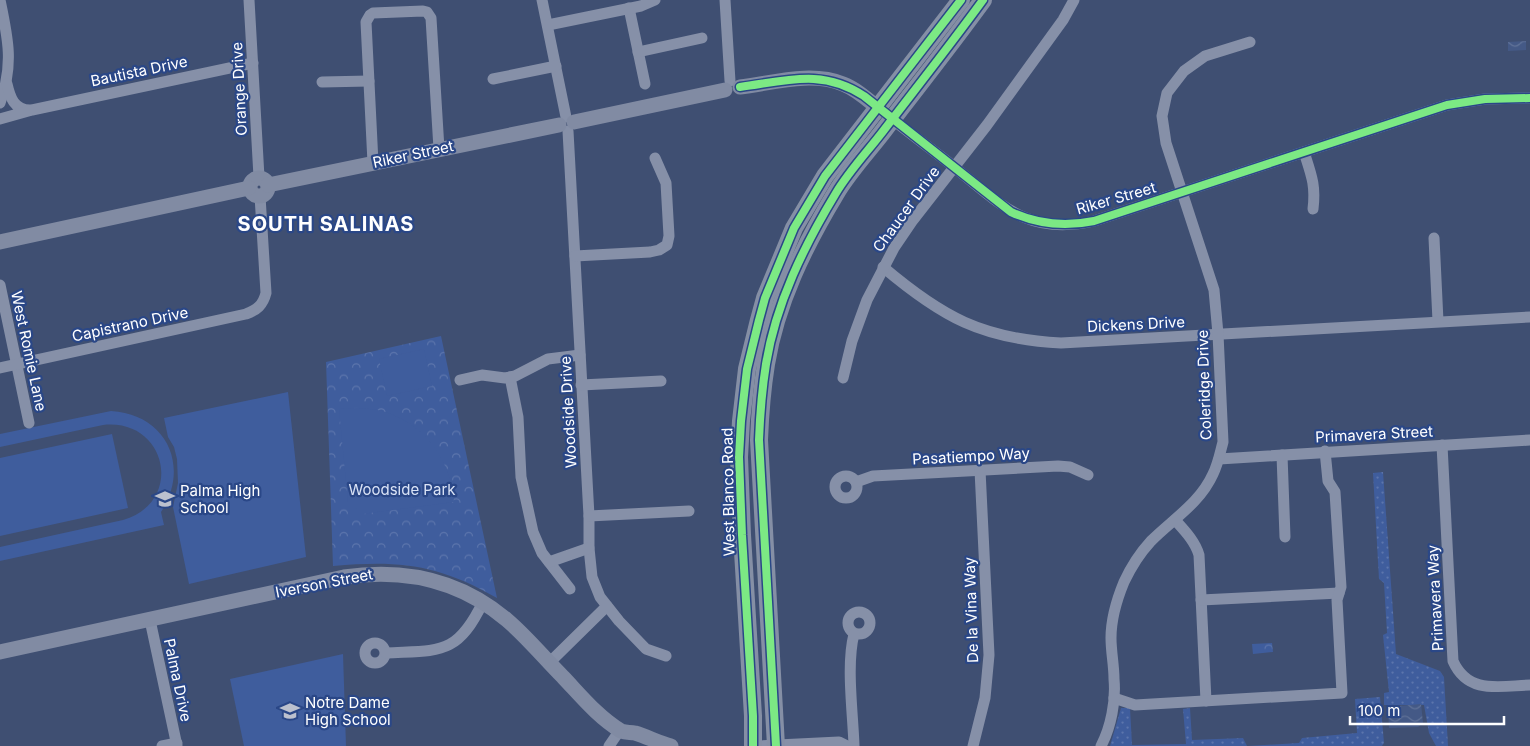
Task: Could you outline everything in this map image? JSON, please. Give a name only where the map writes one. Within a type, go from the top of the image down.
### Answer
[{"type":"main road","name":"West Blanco Road","points":[[753,746],[739,457],[740,420],[747,370],[765,298],[794,228],[825,176],[961,0]]},
{"type":"main road","points":[[770,746],[759,440],[766,364],[778,316],[798,263],[836,192],[943,54],[982,0]]},
{"type":"street","points":[[0,0],[8,43],[9,64],[7,80],[0,103]]},
{"type":"street","name":"Orange Drive","points":[[249,0],[266,293],[262,302]]},
{"type":"street","name":"Woodside Drive","points":[[542,0],[566,124],[592,577],[600,597],[646,649],[666,656]]},
{"type":"street","points":[[548,25],[647,4],[655,0]]},
{"type":"street","points":[[725,0],[732,86]]},
{"type":"street","name":"Chaucer Drive","points":[[843,378],[852,341],[863,309],[883,267],[913,220],[955,168],[1063,20],[1074,0]]},
{"type":"street","points":[[629,8],[646,84]]},
{"type":"street","points":[[373,162],[366,22],[370,15],[376,13],[427,12],[432,21],[439,149]]},
{"type":"street","points":[[638,52],[702,38]]},
{"type":"street","name":"Coleridge Drive","points":[[1101,746],[1108,728],[1114,698],[1115,682],[1111,637],[1119,596],[1136,561],[1151,542],[1193,503],[1204,489],[1213,474],[1223,442],[1214,290],[1166,143],[1162,116],[1167,93],[1184,71],[1198,60],[1250,42]]},
{"type":"street","name":"Bautista Drive","points":[[0,119],[32,110],[253,62]]},
{"type":"street","points":[[493,79],[556,66]]},
{"type":"street","name":"Riker Street","points":[[0,243],[373,162],[566,124],[732,86],[808,78],[843,84],[854,90],[1011,212],[1024,218],[1052,224],[1068,225],[1094,221],[1447,105],[1485,99],[1530,98]]},
{"type":"street","points":[[7,80],[11,97],[15,104],[22,109],[32,110]]},
{"type":"street","points":[[322,82],[369,81]]},
{"type":"street","points":[[1304,152],[1314,181],[1313,209]]},
{"type":"street","points":[[575,256],[650,252],[659,250],[666,245],[669,236],[666,183],[655,158]]},
{"type":"street","points":[[1434,238],[1438,321]]},
{"type":"street","name":"Dickens Drive","points":[[883,267],[910,290],[953,318],[1015,339],[1061,343],[1530,317]]},
{"type":"street","name":"West Romie Lane","points":[[0,284],[29,423]]},
{"type":"street","name":"Capistrano Drive","points":[[0,368],[246,314],[256,310],[262,302]]},
{"type":"street","points":[[460,380],[482,375],[510,377],[522,374],[548,359],[580,355]]},
{"type":"street","points":[[510,377],[518,417],[521,478],[535,541],[570,589]]},
{"type":"street","points":[[582,385],[661,381]]},
{"type":"street","name":"Primavera Street","points":[[1219,459],[1530,440]]},
{"type":"street","name":"Primavera Way","points":[[1442,445],[1453,661],[1464,677],[1476,685],[1492,687],[1530,685]]},
{"type":"street","points":[[1114,698],[1135,705],[1342,693],[1338,600],[1341,587],[1335,492],[1328,481],[1325,452]]},
{"type":"street","points":[[1282,455],[1285,537]]},
{"type":"street","name":"Pasatiempo Way","points":[[856,482],[873,476],[1058,466],[1070,466],[1088,475]]},
{"type":"street","name":"De la Vina Way","points":[[973,746],[985,698],[989,654],[980,470]]},
{"type":"street","points":[[589,516],[689,511]]},
{"type":"street","points":[[1175,520],[1197,548],[1206,701]]},
{"type":"street","points":[[549,562],[589,548]]},
{"type":"street","name":"Iverson Street","points":[[0,652],[306,584],[364,574],[379,573],[417,576],[437,581],[483,602],[513,625],[590,706],[623,732],[630,740],[641,746]]},
{"type":"street","points":[[1201,600],[1339,593]]},
{"type":"street","points":[[386,653],[430,650],[448,646],[457,641],[469,627],[483,602]]},
{"type":"street","points":[[549,663],[607,606]]},
{"type":"street","name":"Palma Drive","points":[[150,620],[177,744]]},
{"type":"street","points":[[854,634],[851,662],[854,746]]},
{"type":"street","points":[[609,746],[623,732]]},
{"type":"street","name":"Iverson Street","points":[[623,732],[633,732],[671,746]]},
{"type":"street","points":[[770,746],[839,742],[847,746]]},
{"type":"street","points":[[162,746],[177,744]]},
{"type":"green space","name":"Woodside Park","points":[[441,336],[497,598],[456,578],[418,567],[378,564],[333,566],[326,362]]},
{"type":"green space","points":[[424,349],[432,386],[387,396],[379,359]]},
{"type":"green space","points":[[288,392],[306,557],[189,584],[173,507],[178,483],[177,459],[174,447],[168,437],[164,418]]},
{"type":"green space","points":[[357,408],[388,413],[402,419],[425,436],[434,447],[448,473],[454,502],[362,514],[348,502],[339,409]]},
{"type":"green space","points":[[111,411],[130,414],[146,422],[159,432],[168,445],[173,461],[174,477],[170,495],[161,512],[164,525],[0,561],[0,547],[123,520],[143,510],[155,497],[161,480],[160,463],[154,447],[142,434],[125,426],[103,425],[0,447],[0,434]]},
{"type":"green space","points":[[112,434],[128,508],[0,536],[0,458]]},
{"type":"green space","points":[[1383,472],[1396,654],[1440,671],[1444,677],[1448,746],[1436,746],[1429,733],[1424,705],[1384,705],[1384,693],[1389,692],[1383,635],[1387,633],[1384,583],[1379,579],[1373,473]]},
{"type":"green space","points":[[1272,643],[1273,652],[1253,654],[1252,644]]},
{"type":"green space","name":"Notre Dame High School","points":[[343,654],[346,746],[244,746],[230,679]]},
{"type":"green space","points":[[1380,697],[1384,743],[1382,746],[1248,746],[1299,743],[1302,738],[1357,733],[1355,699]]},
{"type":"green space","points":[[1121,708],[1130,708],[1132,745],[1186,744],[1183,709],[1190,708],[1192,740],[1243,738],[1247,746],[1110,746]]},
{"type":"water","points":[[1526,41],[1526,50],[1508,51],[1508,42]]},
{"type":"water","points":[[1421,704],[1423,723],[1418,727],[1389,728],[1388,707]]},
{"type":"cycle path","points":[[753,746],[739,457],[747,369],[765,298],[794,228],[825,176],[961,0]]},
{"type":"cycle path","points":[[776,746],[759,440],[765,373],[777,319],[802,254],[841,185],[983,0]]},
{"type":"cycle path","points":[[740,87],[804,79],[818,79],[848,87],[864,96],[1011,212],[1032,220],[1052,224],[1094,221],[1447,105],[1485,99],[1530,98]]},
{"type":"place","name":"Palma High School","points":[[165,499]]},
{"type":"place","name":"Notre Dame High School","points":[[290,711]]},
{"type":"district","name":"SOUTH SALINAS","points":[[326,224]]}]
